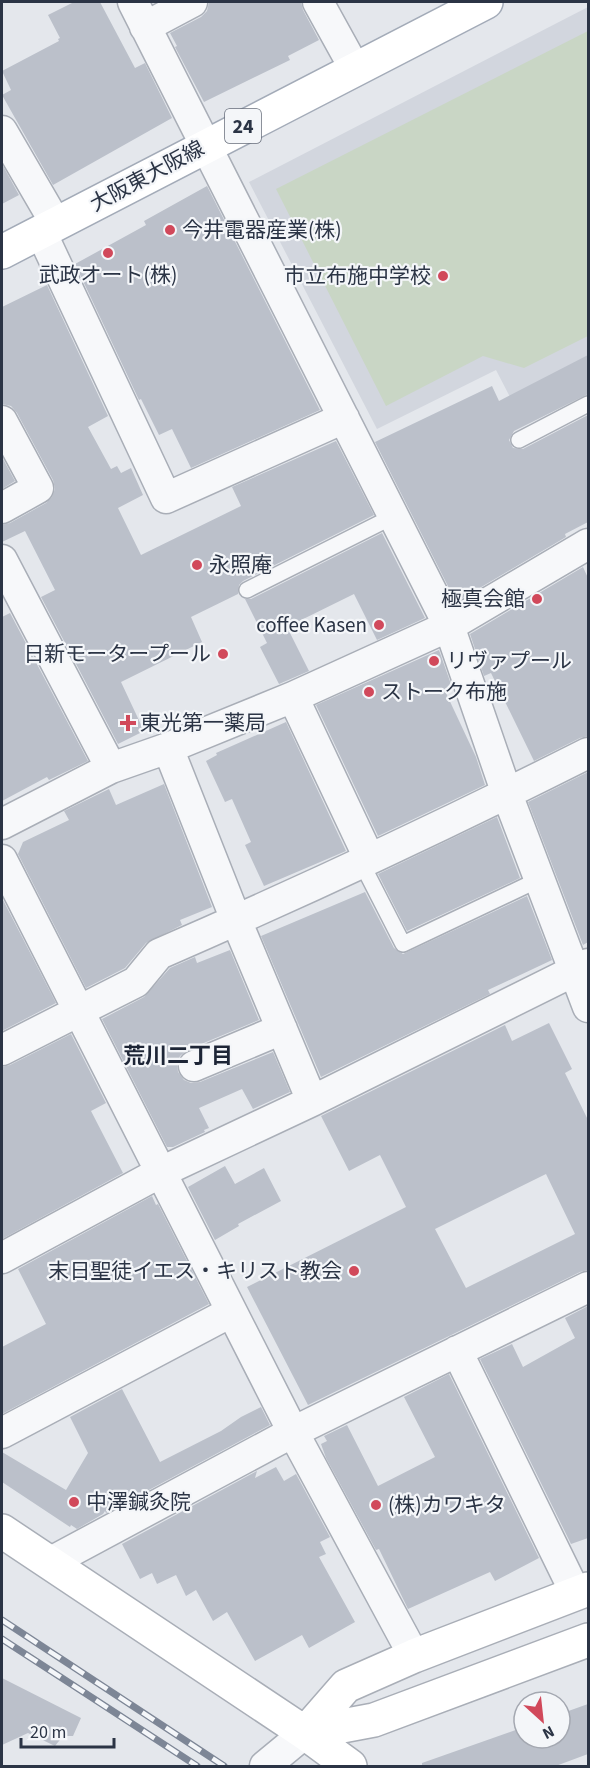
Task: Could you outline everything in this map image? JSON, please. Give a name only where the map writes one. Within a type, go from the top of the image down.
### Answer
[{"type":"street","points":[[192,2],[139,14],[449,626],[507,794],[540,879],[582,967],[588,1007]]},
{"type":"street","points":[[318,2],[355,69]]},
{"type":"street","name":"大阪東大阪線","points":[[2,252],[486,2]]},
{"type":"street","points":[[2,131],[49,228],[166,498],[344,418]]},
{"type":"street","points":[[2,508],[38,488],[5,435]]},
{"type":"street","points":[[2,824],[111,768],[168,748],[293,697],[449,626],[588,544]]},
{"type":"street","points":[[2,560],[111,768]]},
{"type":"street","points":[[293,697],[365,860]]},
{"type":"street","points":[[168,748],[236,920],[312,1101]]},
{"type":"street","points":[[2,1050],[136,982],[159,954],[507,794],[588,753]]},
{"type":"street","points":[[2,861],[293,1432],[414,1656]]},
{"type":"street","points":[[2,1258],[159,1173],[312,1101],[582,967]]},
{"type":"street","points":[[194,1066],[282,1029]]},
{"type":"street","points":[[49,1563],[293,1432],[588,1287]]},
{"type":"street","points":[[2,1433],[231,1312]]},
{"type":"street","points":[[265,1767],[305,1733],[346,1686],[414,1656],[582,1592],[458,1351]]},
{"type":"street","points":[[2,1531],[305,1733],[350,1767]]},
{"type":"street","points":[[305,1733],[374,1720],[588,1640]]},
{"type":"lane","points":[[519,440],[588,404]]},
{"type":"lane","points":[[248,590],[394,516]]},
{"type":"lane","points":[[365,860],[403,944],[540,879]]},
{"type":"shaded area","name":"市立布施中学校","points":[[588,7],[588,383],[521,418],[496,370],[377,429],[249,182]]},
{"type":"green space","name":"市立布施中学校","points":[[588,31],[588,336],[524,368],[483,356],[386,406],[276,189]]},
{"type":"building","points":[[74,2],[100,2],[135,68],[145,63],[172,118],[53,185],[2,95],[11,90],[2,71],[59,41],[60,38],[48,15]]},
{"type":"building","points":[[209,2],[301,2],[319,40],[288,56],[290,60],[204,102],[170,33],[201,17],[207,11]]},
{"type":"building","points":[[2,164],[19,195],[2,204]]},
{"type":"building","points":[[207,186],[320,410],[191,468],[172,429],[159,435],[141,399],[139,400],[75,264],[146,225],[144,221]]},
{"type":"building","points":[[47,285],[108,416],[88,427],[111,469],[117,466],[121,473],[131,468],[143,495],[118,508],[141,555],[241,506],[232,487],[336,441],[374,515],[243,581],[239,585],[238,594],[191,617],[202,642],[121,682],[144,731],[118,744],[41,597],[55,590],[25,531],[2,542],[2,525],[46,503],[52,497],[55,489],[53,480],[17,413],[11,406],[2,404],[2,307]]},
{"type":"building","points":[[588,355],[588,394],[514,431],[509,440],[513,448],[523,449],[588,415],[588,522],[456,602],[375,442],[492,386],[499,401]]},
{"type":"building","points":[[2,457],[15,481],[2,489]]},
{"type":"building","points":[[382,533],[425,618],[377,640],[354,594],[287,627],[309,671],[279,684],[260,647],[267,643],[245,599],[251,599]]},
{"type":"building","points":[[583,567],[588,578],[588,736],[534,761],[491,673],[484,676],[470,634]]},
{"type":"building","points":[[10,613],[88,761],[49,780],[47,777],[2,801],[2,617]]},
{"type":"building","points":[[439,650],[453,690],[446,693],[476,757],[485,785],[378,836],[316,705]]},
{"type":"building","points":[[286,722],[346,851],[264,886],[245,845],[251,842],[232,799],[225,802],[206,761],[217,755],[216,753]]},
{"type":"building","points":[[588,772],[588,942],[583,945],[528,802]]},
{"type":"building","points":[[164,784],[212,907],[180,920],[182,925],[146,943],[125,968],[86,988],[18,854],[23,842],[69,820],[64,811],[109,789],[116,805]]},
{"type":"building","points":[[497,817],[520,878],[407,931],[378,874]]},
{"type":"building","points":[[365,892],[394,948],[403,954],[527,896],[552,960],[488,990],[490,994],[321,1077],[261,936]]},
{"type":"building","points":[[2,898],[56,1003],[2,1031]]},
{"type":"building","points":[[230,950],[259,1020],[187,1050],[180,1056],[177,1063],[178,1072],[184,1080],[191,1083],[200,1082],[273,1052],[290,1092],[253,1109],[242,1089],[199,1108],[209,1128],[173,1147],[167,1147],[102,1019],[144,997],[170,968],[195,957],[197,963]]},
{"type":"building","points":[[549,1023],[572,1069],[565,1073],[588,1120],[588,1270],[308,1405],[247,1287],[406,1207],[380,1155],[349,1171],[321,1116],[505,1025],[512,1041]],"holes":[[[546,1174],[575,1234],[466,1288],[435,1229]]]},
{"type":"building","points":[[71,1034],[106,1103],[91,1111],[123,1173],[2,1239],[2,1067]]},
{"type":"building","points":[[225,1166],[235,1184],[264,1168],[281,1201],[238,1224],[239,1226],[215,1240],[188,1187]]},
{"type":"building","points":[[152,1196],[209,1304],[2,1414],[2,1347],[46,1324],[18,1269]]},
{"type":"building","points":[[588,1306],[588,1538],[571,1544],[480,1359],[512,1344],[523,1367],[575,1338],[565,1318]]},
{"type":"building","points":[[449,1374],[539,1558],[495,1581],[490,1572],[408,1609],[379,1549],[376,1550],[326,1458],[321,1444],[327,1441],[324,1436],[347,1425],[378,1486],[435,1457],[404,1397]]},
{"type":"building","points":[[122,1389],[160,1462],[221,1431],[261,1407],[270,1425],[106,1513],[105,1511],[77,1529],[71,1525],[70,1527],[2,1482],[2,1452],[66,1490],[88,1453],[70,1417]]},
{"type":"building","points":[[276,1467],[284,1481],[296,1474],[330,1537],[320,1542],[326,1554],[319,1557],[355,1622],[309,1648],[302,1635],[255,1661],[227,1612],[213,1621],[196,1590],[186,1596],[176,1575],[157,1584],[152,1573],[140,1579],[122,1544],[257,1471],[255,1478]]},
{"type":"building","points":[[2,1678],[81,1718],[73,1736],[63,1736],[55,1746],[28,1733],[2,1745]]},
{"type":"building","points":[[588,1704],[588,1754],[553,1767],[422,1767],[422,1763],[512,1731],[512,1750],[572,1750],[572,1710]]},
{"type":"railway","points":[[2,1620],[224,1766]]},
{"type":"railway","points":[[2,1639],[197,1766]]},
{"type":"place","name":"今井電器産業(株)","points":[[170,230]]},
{"type":"place","name":"武政オート(株)","points":[[108,253]]},
{"type":"place","name":"市立布施中学校","points":[[443,276]]},
{"type":"place","name":"永照庵","points":[[197,565]]},
{"type":"place","name":"極真会館","points":[[537,599]]},
{"type":"place","name":"coffee Kasen","points":[[379,625]]},
{"type":"place","name":"日新モータープール","points":[[223,654]]},
{"type":"place","name":"リヴァプール","points":[[434,661]]},
{"type":"place","name":"ストーク布施","points":[[369,692]]},
{"type":"place","name":"東光第一薬局","points":[[128,723]]},
{"type":"place","name":"末日聖徒イエス・キリスト教会","points":[[354,1271]]},
{"type":"place","name":"中澤鍼灸院","points":[[74,1502]]},
{"type":"place","name":"(株)カワキタ","points":[[376,1505]]},
{"type":"district","name":"荒川二丁目","points":[[178,1055]]}]
